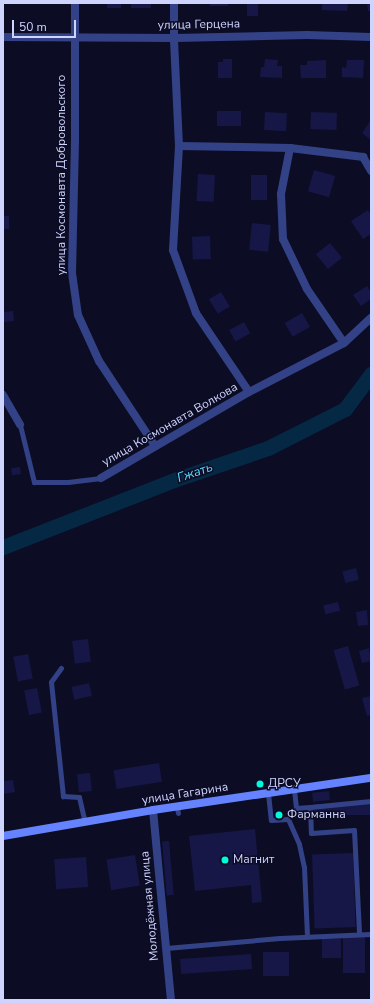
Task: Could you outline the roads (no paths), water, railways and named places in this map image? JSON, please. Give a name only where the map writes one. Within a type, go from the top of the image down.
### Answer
[{"type":"main road","name":"улица Гагарина","points":[[3,836],[154,810],[178,810],[268,793],[371,778]]},
{"type":"street","name":"улица Космонавта Добровольского","points":[[75,3],[75,141],[72,273],[78,315],[99,361],[155,446]]},
{"type":"street","name":"улица Космонавта Волкова","points":[[101,478],[249,392],[196,313],[173,250],[179,146],[174,38],[174,3]]},
{"type":"street","name":"улица Герцена","points":[[3,37],[174,38],[307,35],[371,37]]},
{"type":"street","points":[[179,146],[290,148],[363,157],[371,171]]},
{"type":"street","points":[[290,148],[282,194],[283,239],[307,289],[344,343]]},
{"type":"street","points":[[249,392],[344,343],[371,318]]},
{"type":"street","points":[[3,395],[20,425]]},
{"type":"street","name":"Молодёжная улица","points":[[154,810],[171,1000]]},
{"type":"lane","points":[[20,425],[34,482],[68,482],[101,478]]},
{"type":"lane","points":[[61,668],[50,682],[63,796],[79,797],[85,822]]},
{"type":"lane","points":[[294,789],[296,808],[371,801]]},
{"type":"lane","points":[[268,793],[271,820],[288,819],[299,844],[304,867],[307,937]]},
{"type":"lane","points":[[310,807],[311,833],[354,830],[359,934]]},
{"type":"lane","points":[[166,948],[307,937],[371,934]]},
{"type":"waterway","name":"Гжать","points":[[3,547],[174,480],[268,448],[345,409],[371,374]]},
{"type":"place","name":"ДРСУ","points":[[260,784]]},
{"type":"place","name":"Фарманна","points":[[279,815]]},
{"type":"place","name":"Магнит","points":[[225,860]]}]
